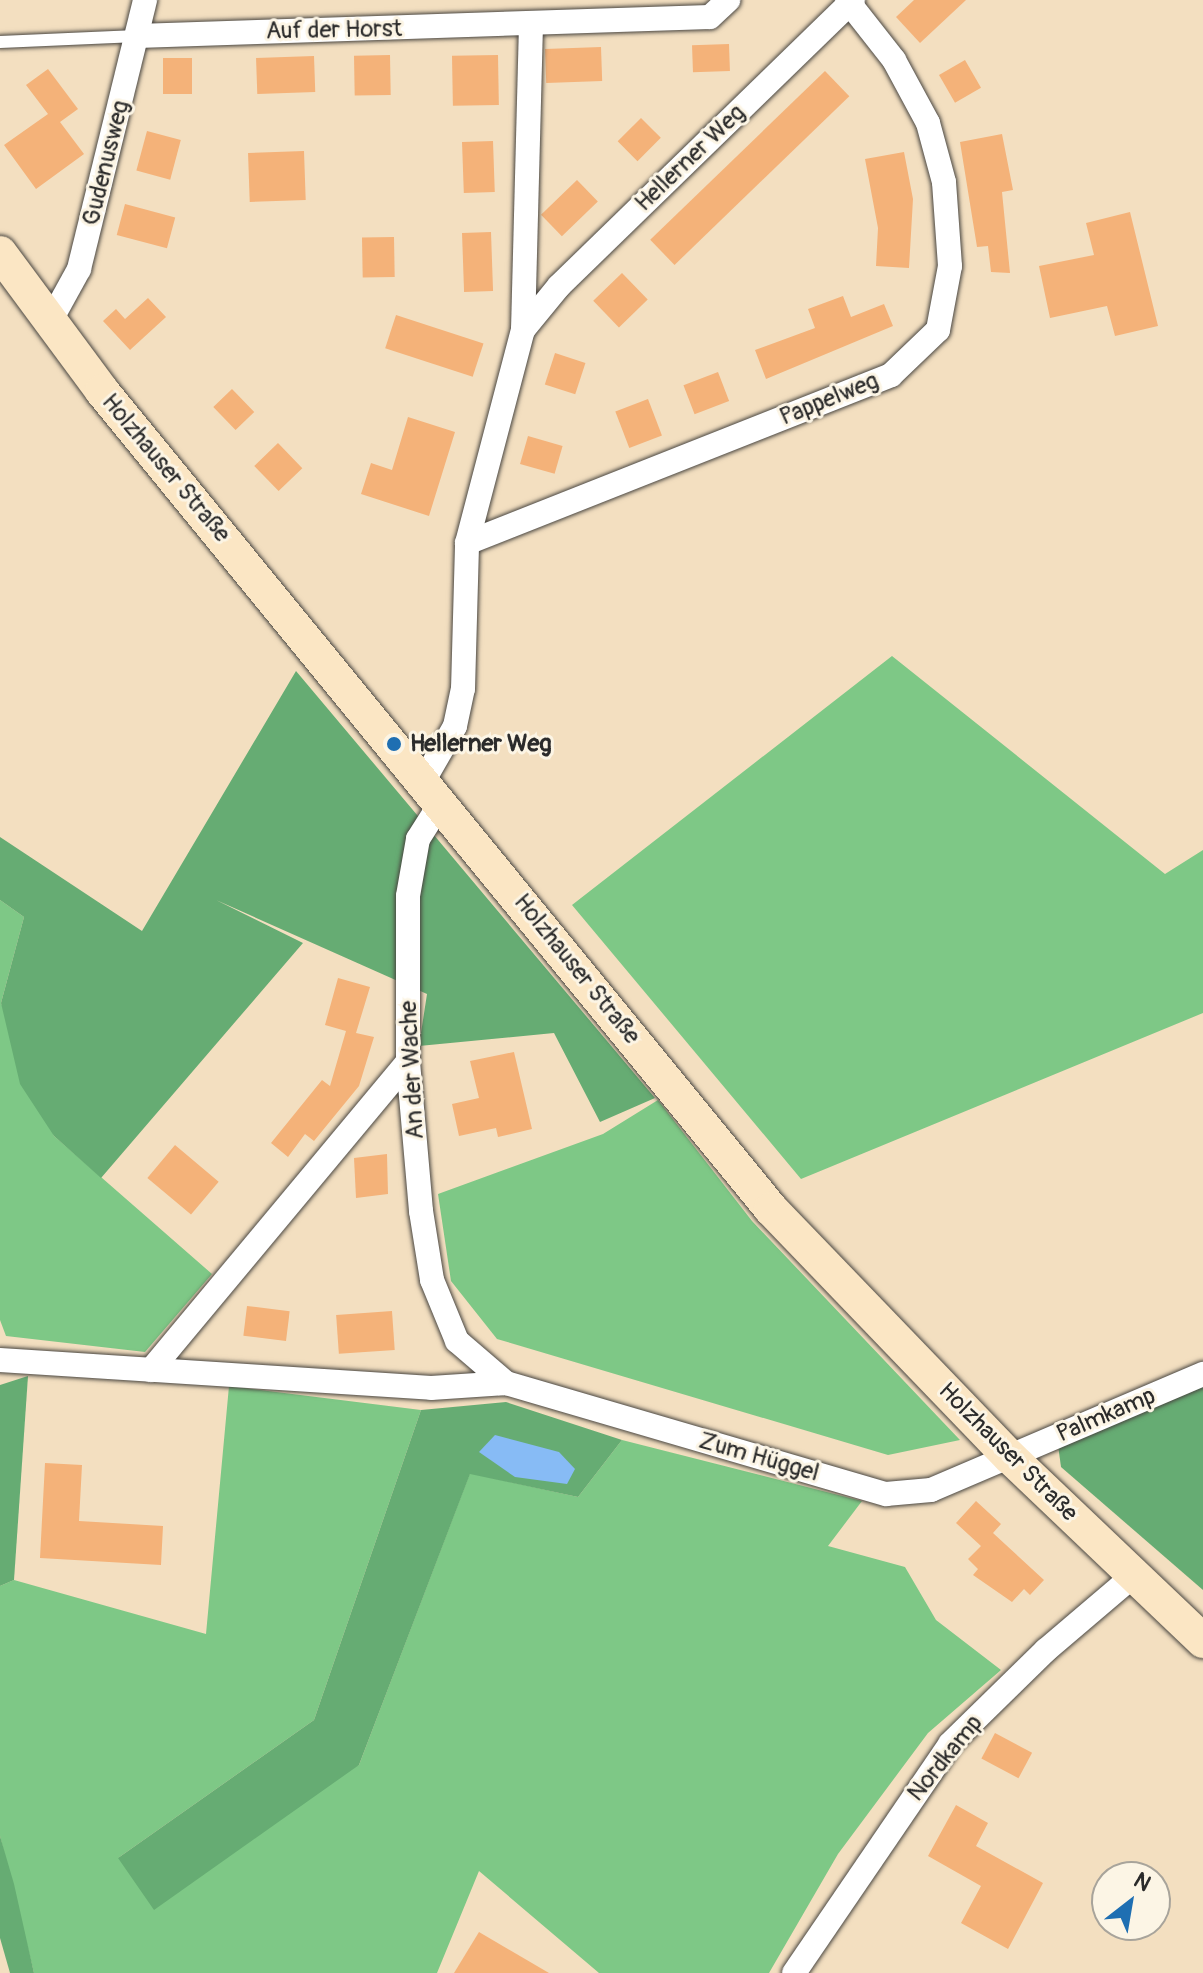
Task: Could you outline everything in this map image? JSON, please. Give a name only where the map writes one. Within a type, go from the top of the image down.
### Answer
[{"type":"street","name":"Gudenusweg","points":[[51,320],[79,269],[145,0]]},
{"type":"street","name":"Auf der Horst","points":[[137,36],[531,26],[710,17],[728,0]]},
{"type":"street","name":"Hellerner Weg","points":[[433,790],[455,726],[463,689],[467,543],[523,330],[559,286],[850,1]]},
{"type":"street","name":"Pappelweg","points":[[467,543],[891,375],[938,330],[950,266],[940,167],[928,123],[894,60],[850,1]]},
{"type":"street","points":[[523,330],[531,26]]},
{"type":"street","name":"Holzhauser Straße","points":[[0,253],[102,391],[433,790],[771,1209],[1010,1457],[1203,1641]]},
{"type":"street","name":"An der Wache","points":[[433,790],[418,839],[408,896],[408,1062],[432,1280],[457,1341]]},
{"type":"street","points":[[151,1370],[408,1062]]},
{"type":"street","name":"Zum Hüggel","points":[[457,1341],[506,1383]]},
{"type":"street","name":"Zum Hüggel","points":[[0,1360],[431,1388],[506,1383],[886,1494],[931,1490],[1010,1457]]},
{"type":"street","name":"Palmkamp","points":[[1010,1457],[1203,1374]]},
{"type":"street","name":"Nordkamp","points":[[794,1973],[950,1744],[1046,1650],[1134,1575]]},
{"type":"lane","points":[[0,42],[137,36]]},
{"type":"green space","points":[[892,656],[1165,874],[1203,850],[1203,1013],[801,1179],[572,905]]},
{"type":"green space","points":[[296,671],[655,1098],[600,1122],[554,1033],[419,1046],[427,994],[216,900],[303,943],[101,1178],[54,1136],[20,1084],[1,1003],[24,917],[0,900],[0,837],[142,931]]},
{"type":"green space","points":[[0,900],[24,917],[1,1003],[54,1136],[212,1274],[145,1352],[6,1336],[0,1320]]},
{"type":"green space","points":[[658,1100],[752,1221],[960,1440],[888,1455],[497,1339],[451,1281],[438,1194],[603,1134]]},
{"type":"green space","points":[[28,1376],[14,1580],[0,1586],[0,1385]]},
{"type":"green space","points":[[1203,1383],[1203,1590],[1061,1467],[1058,1445]]},
{"type":"green space","points":[[229,1386],[421,1410],[314,1720],[118,1858],[359,1765],[470,1473],[578,1497],[622,1440],[862,1501],[828,1546],[905,1567],[936,1620],[1001,1670],[928,1733],[838,1854],[769,1973],[599,1973],[479,1871],[437,1973],[34,1973],[0,1836],[0,1586],[14,1580],[206,1634]]},
{"type":"green space","points":[[506,1402],[622,1440],[578,1497],[470,1474],[359,1765],[154,1910],[118,1858],[314,1720],[421,1410]]},
{"type":"green space","points":[[0,1836],[34,1973],[10,1973],[0,1938]]},
{"type":"water","points":[[495,1435],[559,1452],[575,1469],[567,1484],[515,1477],[479,1452]]},
{"type":"building","points":[[914,0],[966,0],[920,43],[896,17]]},
{"type":"building","points":[[729,44],[730,71],[693,72],[692,45]]},
{"type":"building","points":[[601,47],[602,81],[546,83],[545,49]]},
{"type":"building","points":[[390,55],[391,95],[355,96],[354,56]]},
{"type":"building","points":[[498,55],[499,105],[453,106],[452,56]]},
{"type":"building","points":[[314,56],[315,92],[257,94],[256,58]]},
{"type":"building","points":[[163,58],[192,58],[192,94],[163,94]]},
{"type":"building","points":[[965,60],[981,88],[955,103],[939,75]]},
{"type":"building","points":[[48,69],[78,109],[60,122],[84,154],[36,189],[4,145],[48,114],[26,85]]},
{"type":"building","points":[[825,71],[849,96],[675,265],[650,240]]},
{"type":"building","points":[[641,118],[661,138],[637,161],[618,141]]},
{"type":"building","points":[[147,131],[181,140],[170,180],[136,171]]},
{"type":"building","points":[[1002,134],[1013,190],[1002,192],[1010,273],[991,272],[988,246],[977,247],[960,142]]},
{"type":"building","points":[[493,141],[495,192],[464,193],[462,142]]},
{"type":"building","points":[[304,151],[306,200],[250,202],[248,153]]},
{"type":"building","points":[[904,152],[913,199],[909,268],[876,266],[878,228],[865,159]]},
{"type":"building","points":[[577,180],[598,202],[562,236],[541,215]]},
{"type":"building","points":[[125,204],[175,217],[167,248],[117,235]]},
{"type":"building","points":[[1130,212],[1158,326],[1115,336],[1107,306],[1050,318],[1039,266],[1094,255],[1086,223]]},
{"type":"building","points":[[491,232],[493,291],[464,292],[462,233]]},
{"type":"building","points":[[394,237],[395,277],[363,278],[362,238]]},
{"type":"building","points":[[622,273],[648,300],[619,327],[593,301]]},
{"type":"building","points":[[843,296],[851,317],[884,304],[893,326],[766,379],[755,350],[815,328],[808,309]]},
{"type":"building","points":[[148,298],[166,317],[130,350],[103,321],[116,309],[125,319]]},
{"type":"building","points":[[396,315],[483,343],[473,377],[385,348]]},
{"type":"building","points":[[555,353],[585,363],[575,394],[545,384]]},
{"type":"building","points":[[718,372],[729,401],[695,414],[683,385]]},
{"type":"building","points":[[232,389],[254,412],[236,430],[213,407]]},
{"type":"building","points":[[648,399],[662,435],[629,448],[615,412]]},
{"type":"building","points":[[408,417],[455,432],[429,516],[361,494],[371,463],[392,470]]},
{"type":"building","points":[[528,436],[563,446],[555,474],[520,464]]},
{"type":"building","points":[[278,443],[302,468],[279,491],[254,466]]},
{"type":"building","points":[[338,978],[370,987],[356,1033],[374,1037],[359,1086],[314,1141],[305,1134],[288,1157],[271,1143],[322,1080],[330,1086],[346,1031],[325,1025]]},
{"type":"building","points":[[514,1052],[532,1129],[498,1137],[496,1128],[459,1136],[452,1104],[479,1098],[470,1061]]},
{"type":"building","points":[[175,1145],[219,1182],[191,1215],[147,1178]]},
{"type":"building","points":[[387,1154],[388,1194],[356,1198],[354,1158]]},
{"type":"building","points":[[247,1306],[290,1311],[286,1341],[243,1336]]},
{"type":"building","points":[[392,1311],[395,1350],[339,1354],[336,1315]]},
{"type":"building","points":[[45,1463],[82,1465],[79,1521],[163,1526],[161,1565],[40,1558]]},
{"type":"building","points":[[976,1501],[1001,1524],[993,1533],[1044,1580],[1030,1595],[1024,1589],[1012,1602],[973,1575],[978,1569],[968,1559],[981,1546],[956,1523]]},
{"type":"building","points":[[995,1733],[1032,1753],[1018,1778],[981,1759]]},
{"type":"building","points":[[956,1805],[988,1823],[976,1846],[1043,1883],[1008,1949],[961,1923],[981,1886],[928,1856]]},
{"type":"building","points":[[479,1932],[549,1973],[454,1973]]},
{"type":"place","name":"Hellerner Weg","points":[[394,744]]}]
